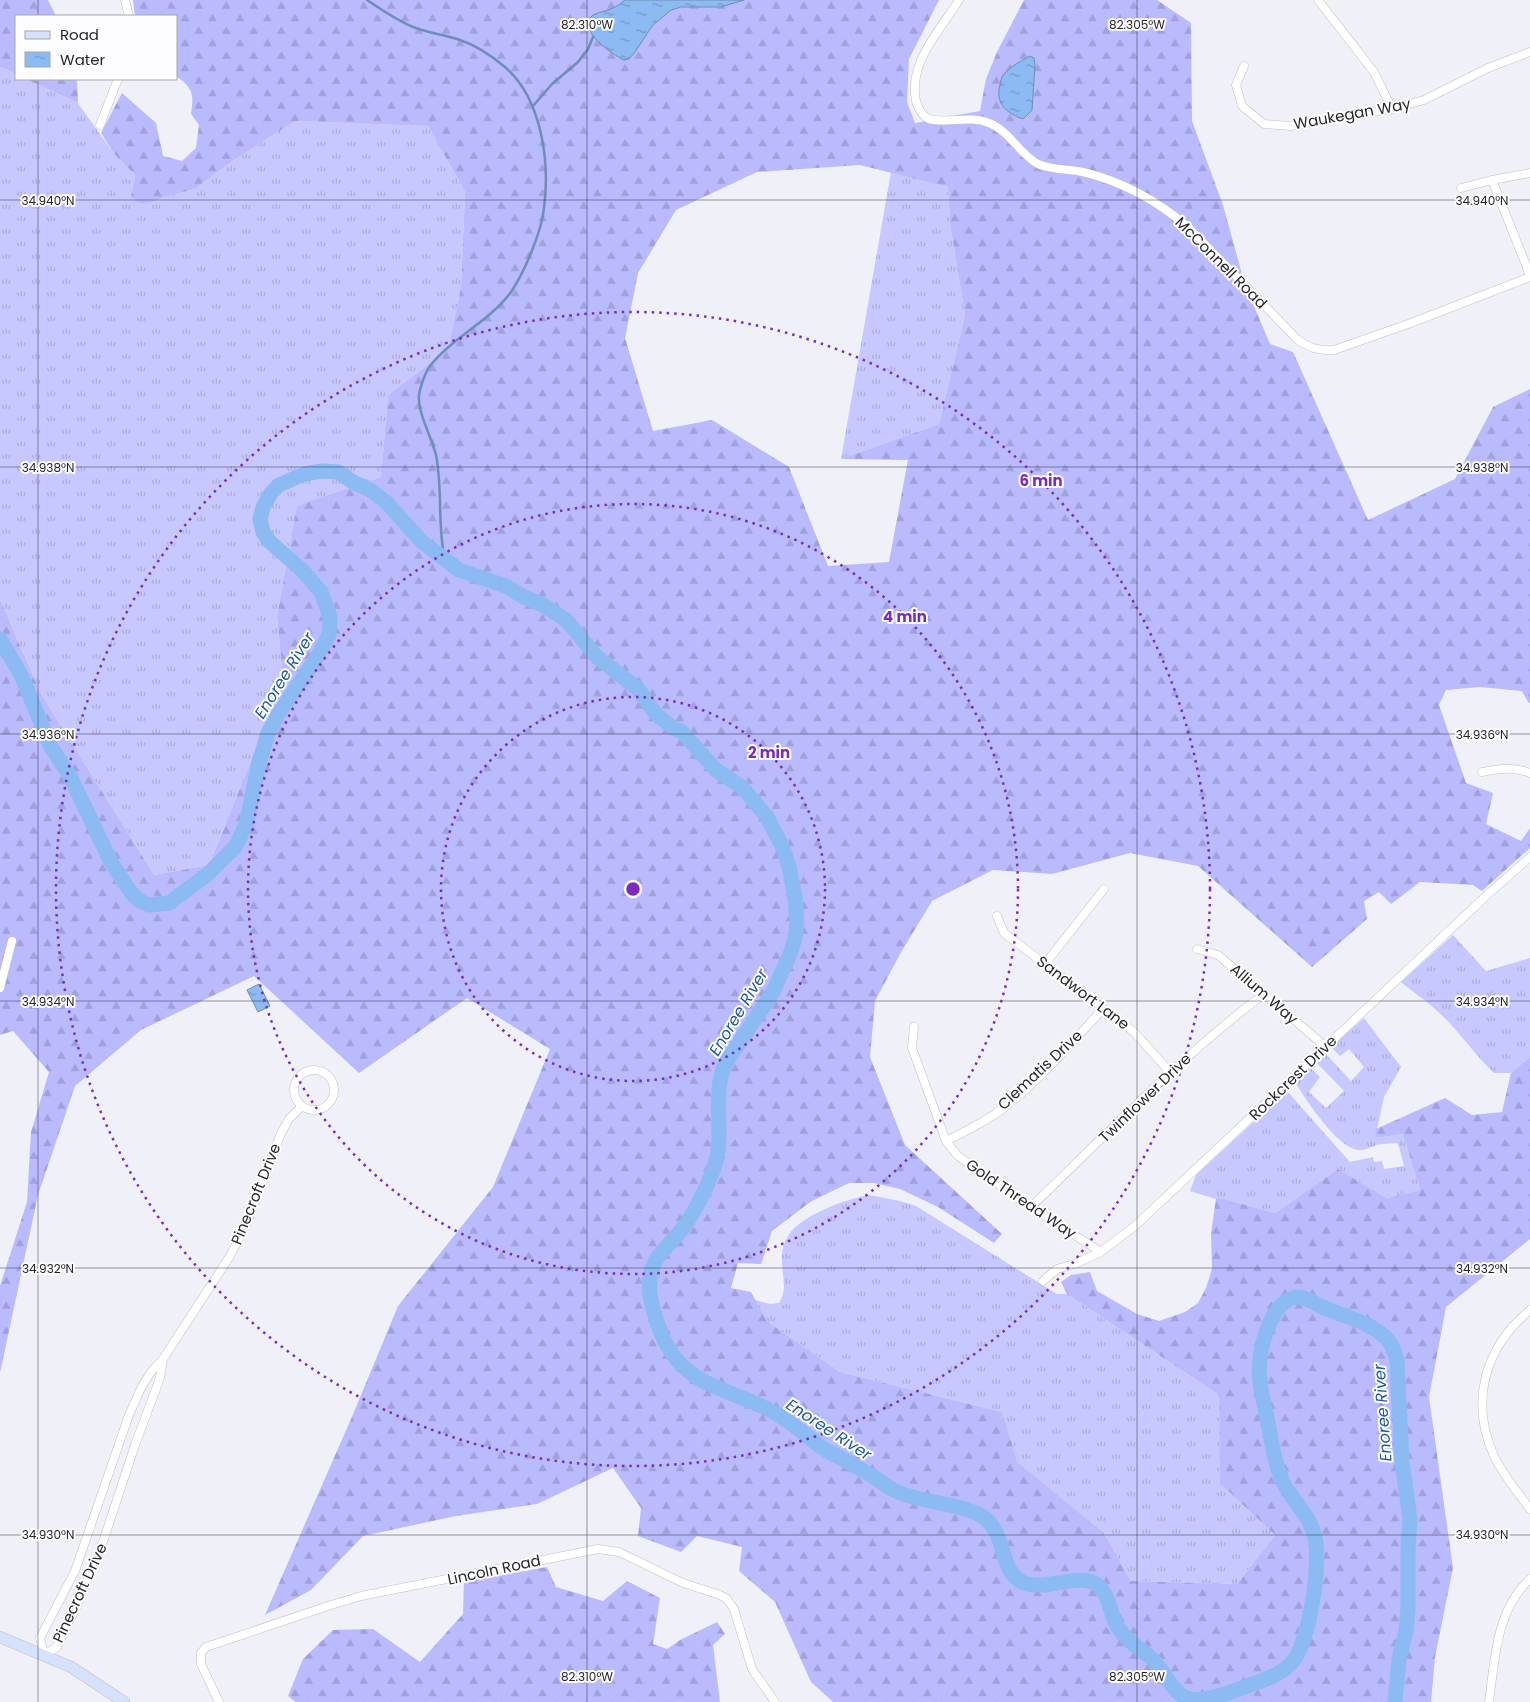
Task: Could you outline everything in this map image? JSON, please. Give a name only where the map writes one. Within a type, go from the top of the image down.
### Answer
[{"type":"street","points":[[125,0],[129,15]]},
{"type":"street","name":"McConnell Road","points":[[960,0],[918,65],[915,83],[917,105],[924,116],[939,120],[970,119],[984,121],[1000,128],[1028,157],[1038,164],[1049,168],[1081,172],[1106,178],[1152,200],[1189,228],[1297,339],[1312,348],[1324,351],[1334,350],[1411,323],[1530,276]]},
{"type":"street","points":[[1318,0],[1374,72],[1392,109]]},
{"type":"street","name":"Waukegan Way","points":[[1244,66],[1236,85],[1242,106],[1264,124],[1291,126],[1392,109],[1424,100],[1488,68],[1530,52]]},
{"type":"street","points":[[100,125],[118,80]]},
{"type":"street","points":[[1461,188],[1530,173]]},
{"type":"street","points":[[1492,180],[1530,276]]},
{"type":"street","points":[[1482,772],[1508,768],[1520,769],[1530,773]]},
{"type":"street","name":"Rockcrest Drive","points":[[1042,1281],[1057,1269],[1101,1252],[1135,1226],[1479,902],[1530,857]]},
{"type":"street","points":[[1045,964],[1104,889]]},
{"type":"street","name":"Sandwort Lane","points":[[997,916],[1004,933],[1134,1032],[1170,1072]]},
{"type":"street","points":[[0,988],[12,941]]},
{"type":"street","name":"Allium Way","points":[[1197,949],[1218,954],[1326,1047]]},
{"type":"street","name":"Twinflower Drive","points":[[1031,1207],[1170,1072],[1225,1023],[1264,994]]},
{"type":"street","name":"Clematis Drive","points":[[946,1142],[986,1120],[1009,1103],[1057,1058],[1103,1009]]},
{"type":"street","name":"Gold Thread Way","points":[[914,1027],[912,1048],[946,1142],[958,1156],[1031,1207],[1101,1252]]},
{"type":"street","points":[[314,1070],[326,1074],[334,1085],[334,1094],[330,1102],[319,1110],[310,1110],[302,1106],[294,1095],[294,1086],[298,1078],[305,1072],[314,1070]]},
{"type":"street","name":"Pinecroft Drive","points":[[163,1359],[160,1378],[135,1445],[104,1539],[79,1601],[57,1647],[44,1655],[40,1638],[75,1571],[129,1415],[141,1388],[151,1372],[163,1359],[240,1240],[280,1133],[289,1118],[302,1106]]},
{"type":"street","points":[[1530,1310],[1512,1326],[1495,1350],[1488,1365],[1482,1400],[1485,1428],[1496,1458],[1530,1509]]},
{"type":"street","name":"Lincoln Road","points":[[219,1702],[201,1664],[201,1653],[206,1647],[361,1596],[604,1549],[619,1552],[683,1583],[727,1599],[734,1609],[752,1668],[775,1702]]},
{"type":"street","points":[[1489,1702],[1496,1648],[1504,1617],[1512,1600],[1530,1579]]},
{"type":"street","points":[[0,1637],[71,1667],[124,1702]]},
{"type":"green space","points":[[0,0],[48,0],[56,15],[15,15],[15,74],[0,67]]},
{"type":"green space","points":[[133,0],[939,0],[909,59],[907,102],[915,123],[980,111],[986,79],[997,52],[1024,0],[1157,0],[1191,23],[1192,121],[1223,205],[1245,285],[1270,344],[1293,352],[1368,520],[1455,479],[1493,407],[1530,389],[1530,703],[1522,691],[1480,687],[1446,690],[1439,705],[1466,783],[1493,793],[1486,824],[1521,841],[1530,828],[1530,848],[1482,891],[1473,885],[1420,882],[1391,904],[1379,892],[1364,901],[1367,919],[1312,967],[1198,866],[1130,853],[1052,874],[993,870],[932,901],[900,954],[875,1001],[870,1057],[905,1145],[1002,1234],[994,1243],[938,1207],[900,1189],[874,1183],[849,1183],[810,1202],[772,1231],[761,1264],[738,1263],[731,1288],[751,1292],[767,1321],[840,1372],[1002,1412],[1017,1462],[1104,1533],[1131,1581],[1237,1584],[1275,1535],[1220,1483],[1219,1395],[1067,1294],[1061,1282],[1071,1275],[1090,1272],[1097,1291],[1137,1314],[1159,1321],[1185,1312],[1198,1303],[1206,1288],[1212,1269],[1211,1233],[1216,1199],[1225,1199],[1275,1213],[1338,1169],[1387,1198],[1420,1190],[1403,1134],[1375,1138],[1376,1129],[1445,1098],[1472,1115],[1502,1112],[1511,1073],[1530,1057],[1530,1239],[1446,1307],[1429,1397],[1453,1568],[1435,1657],[1431,1702],[833,1702],[811,1682],[775,1602],[739,1571],[742,1547],[697,1536],[681,1552],[638,1536],[641,1508],[613,1468],[537,1504],[456,1516],[363,1536],[311,1590],[265,1615],[351,1419],[398,1306],[493,1187],[550,1049],[467,998],[359,1073],[254,976],[141,1030],[75,1086],[38,1195],[0,1373],[0,1286],[27,1202],[31,1132],[49,1072],[13,1031],[0,1035],[0,599],[40,692],[154,875],[209,865],[283,681],[277,616],[297,506],[381,477],[388,395],[448,349],[461,287],[465,192],[428,126],[295,121],[228,164],[195,189],[152,202],[138,203],[131,197],[135,175],[114,154],[101,133],[122,93],[156,123],[163,156],[182,161],[196,148],[199,125],[191,114],[192,96],[186,84],[178,78],[178,15],[135,15]],"holes":[[[860,165],[948,187],[950,224],[965,315],[939,424],[841,459],[908,460],[889,562],[828,566],[789,467],[712,420],[653,431],[625,338],[638,273],[676,210],[757,172]]]},
{"type":"green space","points":[[0,67],[15,74],[15,80],[28,80],[78,103],[114,154],[135,175],[131,197],[152,202],[195,189],[228,164],[295,121],[428,126],[465,192],[461,287],[448,349],[388,395],[381,477],[297,507],[277,616],[283,681],[209,865],[154,875],[40,692],[0,599]]},
{"type":"green space","points":[[28,80],[77,80],[78,103]]},
{"type":"green space","points":[[891,172],[948,187],[950,224],[965,315],[939,424],[841,459]]},
{"type":"green space","points":[[1453,935],[1486,971],[1530,958],[1530,1057],[1511,1073],[1494,1073],[1443,1016],[1401,982]]},
{"type":"green space","points":[[1364,1018],[1401,1067],[1384,1097],[1375,1138],[1403,1134],[1420,1190],[1387,1198],[1338,1169],[1275,1213],[1190,1191],[1196,1175],[1287,1091],[1350,1162],[1373,1157],[1374,1162],[1382,1161],[1384,1169],[1404,1166],[1398,1143],[1380,1144],[1359,1150],[1351,1148],[1332,1133],[1295,1082],[1310,1067],[1320,1077],[1309,1092],[1326,1108],[1344,1091],[1316,1062],[1325,1053],[1351,1081],[1364,1067],[1349,1049],[1340,1056],[1331,1047]]},
{"type":"green space","points":[[869,1195],[916,1206],[1057,1294],[1067,1294],[1219,1395],[1221,1483],[1275,1535],[1237,1584],[1131,1581],[1104,1533],[1016,1462],[1002,1412],[840,1372],[767,1321],[755,1300],[770,1304],[779,1303],[782,1298],[784,1288],[782,1252],[788,1236],[794,1228],[825,1209],[848,1200]]},
{"type":"green space","points":[[547,1567],[556,1587],[603,1601],[627,1581],[660,1598],[653,1644],[667,1649],[680,1640],[717,1622],[725,1634],[713,1645],[720,1702],[296,1702],[288,1696],[303,1659],[333,1630],[373,1629],[420,1662],[463,1614],[464,1582]]},
{"type":"water","points":[[625,0],[744,0],[721,7],[681,7],[671,10],[652,26],[629,59],[624,60],[598,41],[592,34],[589,21],[593,15],[613,8]]},
{"type":"water","points":[[1030,56],[1034,58],[1035,65],[1032,110],[1023,119],[1012,114],[1003,106],[999,97],[999,91],[1002,76],[1013,66]]},
{"type":"water","points":[[259,984],[270,1006],[258,1012],[247,990]]},
{"type":"waterway","points":[[367,0],[413,27],[466,42],[505,67],[518,80],[528,96],[541,132],[544,152],[546,190],[543,217],[532,252],[521,274],[502,303],[449,346],[430,366],[425,374],[420,390],[419,405],[434,448],[438,468],[441,534],[445,560]]},
{"type":"waterway","points":[[533,106],[552,84],[578,62],[588,49],[593,37]]},
{"type":"waterway","name":"Enoree River","points":[[0,639],[21,675],[51,747],[70,776],[111,862],[132,894],[140,901],[149,905],[169,903],[208,874],[235,847],[246,825],[259,763],[268,733],[279,713],[316,659],[329,635],[330,617],[321,592],[303,571],[269,541],[263,532],[260,519],[263,507],[271,493],[279,485],[304,474],[322,471],[338,472],[372,491],[387,503],[421,541],[459,570],[508,587],[522,596],[543,605],[566,620],[597,657],[638,689],[656,714],[673,728],[682,732],[716,770],[743,788],[767,817],[782,846],[789,866],[795,898],[797,923],[790,954],[773,992],[725,1064],[721,1076],[719,1089],[719,1141],[714,1168],[689,1218],[680,1232],[659,1256],[650,1278],[651,1302],[654,1314],[668,1347],[680,1364],[694,1376],[710,1385],[764,1407],[783,1418],[824,1449],[894,1490],[908,1496],[966,1509],[987,1520],[999,1538],[1009,1569],[1015,1577],[1024,1583],[1042,1585],[1080,1580],[1096,1584],[1107,1597],[1117,1626],[1133,1644],[1157,1664],[1174,1688],[1185,1697],[1205,1699],[1269,1678],[1290,1665],[1300,1649],[1313,1598],[1316,1562],[1314,1534],[1309,1521],[1285,1486],[1279,1471],[1272,1447],[1261,1388],[1259,1371],[1261,1352],[1271,1321],[1275,1313],[1286,1301],[1300,1297],[1365,1324],[1387,1339],[1394,1349],[1397,1361],[1402,1462],[1410,1519],[1408,1609],[1406,1631],[1399,1659],[1395,1702]]}]
